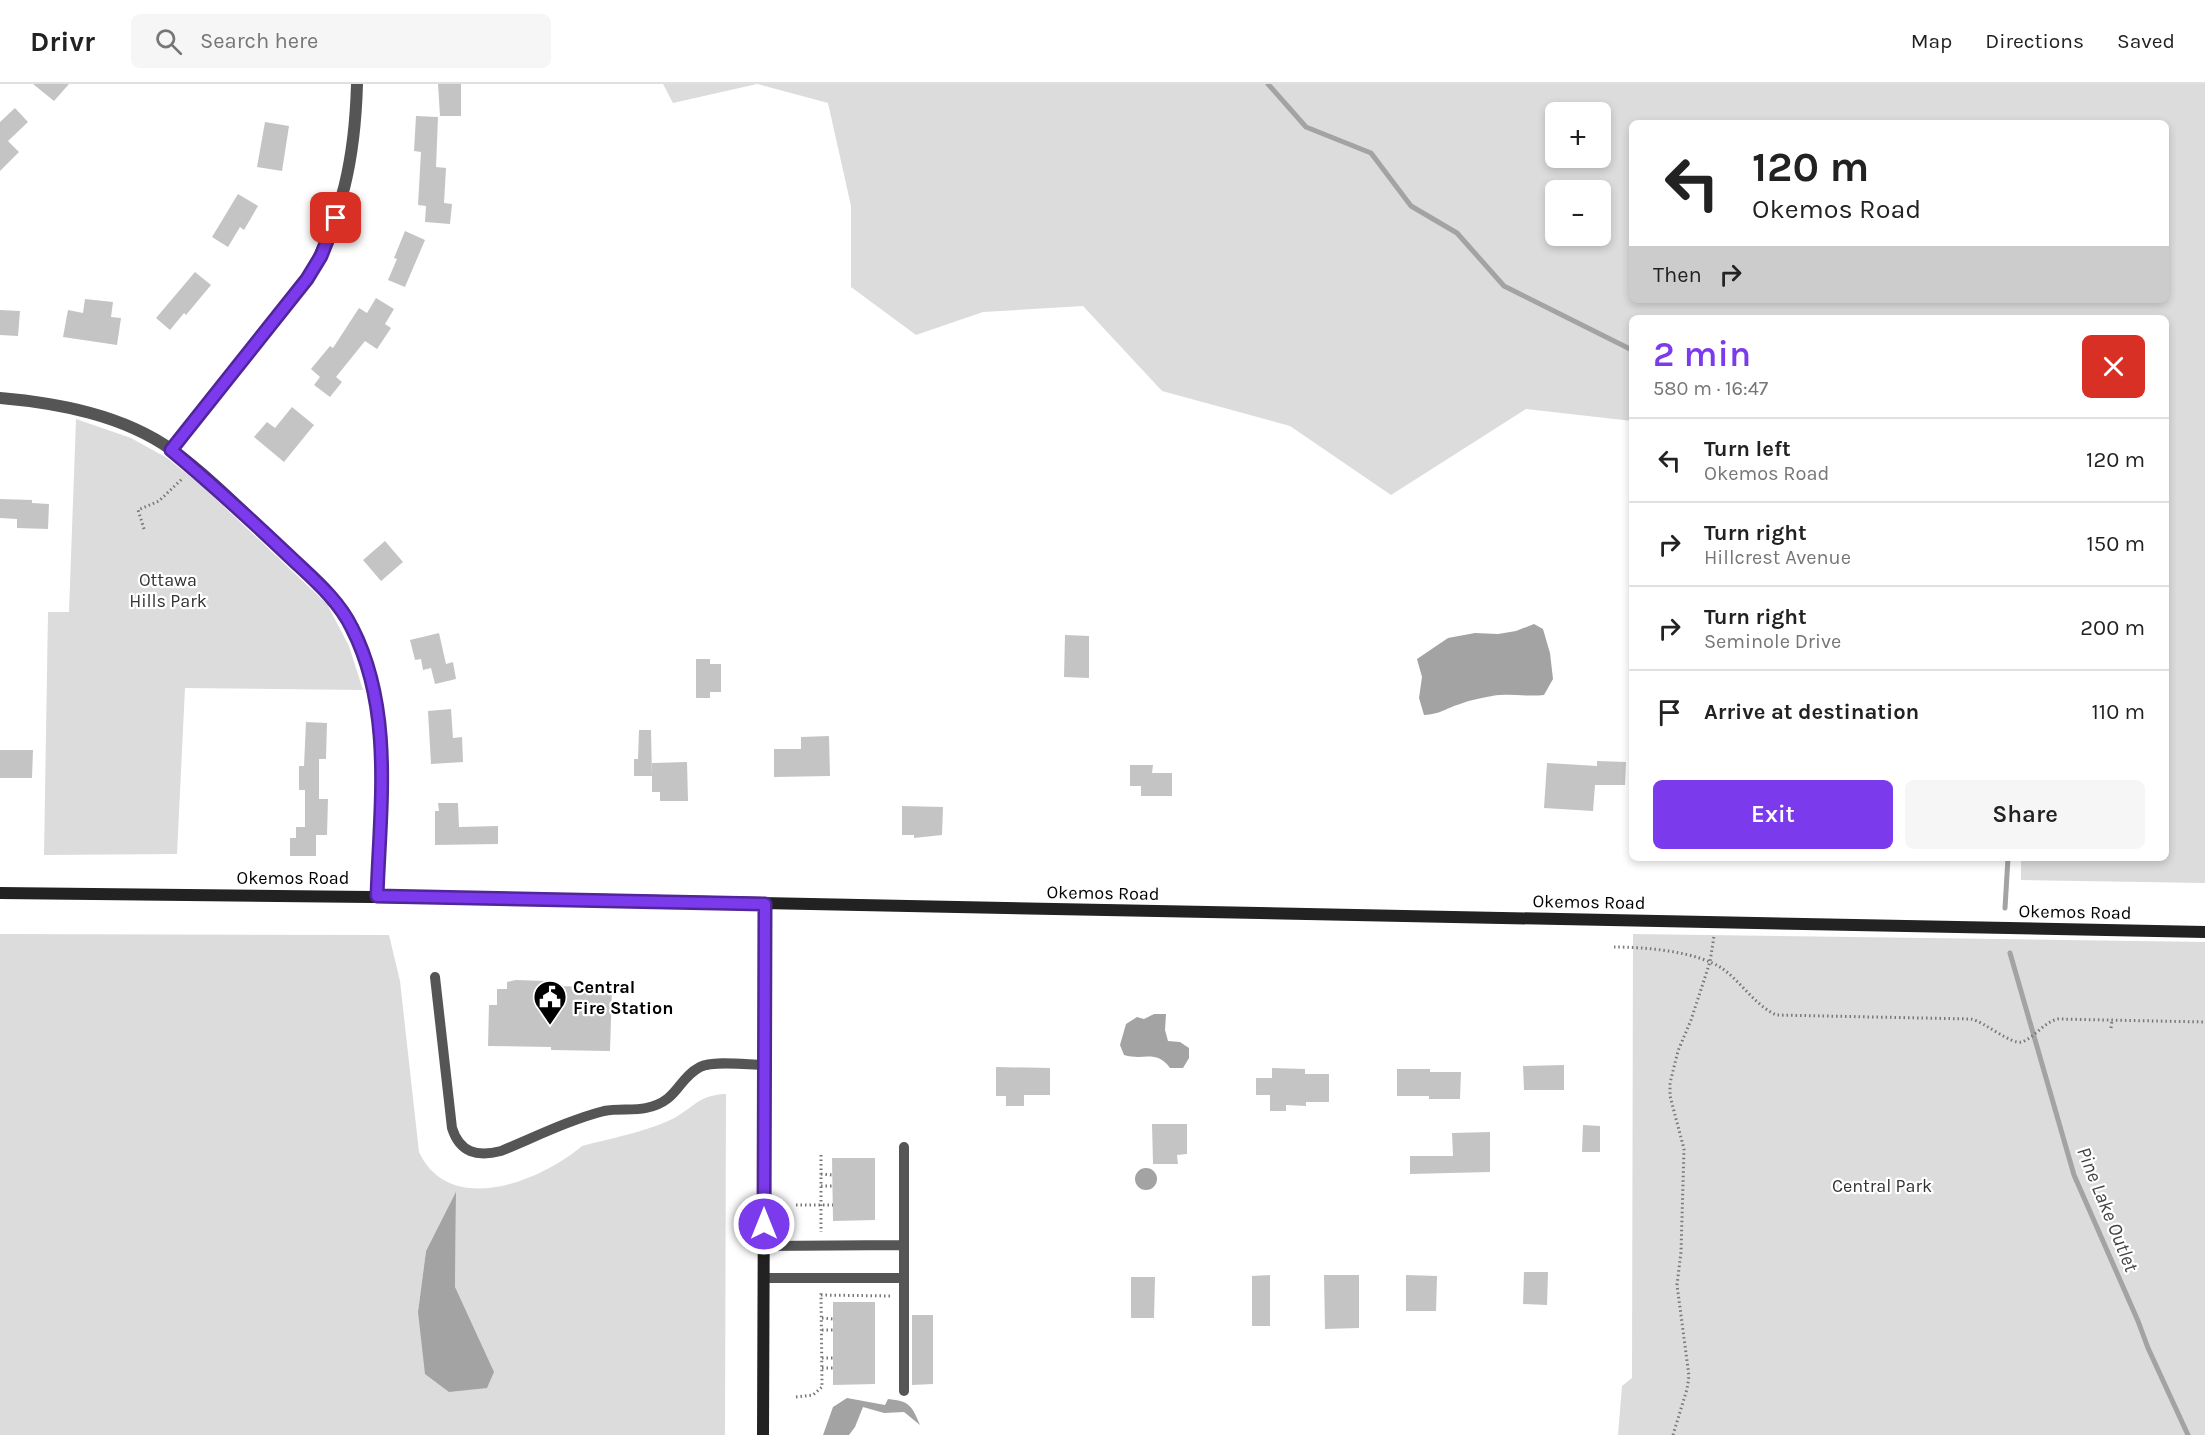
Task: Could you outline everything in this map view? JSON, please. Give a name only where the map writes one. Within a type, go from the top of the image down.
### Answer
[{"type":"street","points":[[171,450],[307,279],[321,256],[335,223],[348,179],[357,84]]},
{"type":"street","points":[[0,398],[72,408],[123,425],[171,450],[219,490],[336,602],[352,626],[361,647],[371,680],[381,739],[377,896]]},
{"type":"street","name":"Okemos Road","points":[[0,893],[377,896],[2205,932]]},
{"type":"street","points":[[763,1435],[765,904]]},
{"type":"lane","points":[[435,977],[452,1128],[456,1139],[468,1151],[474,1153],[489,1154],[501,1151],[606,1111],[645,1108],[665,1101],[692,1073],[705,1065],[765,1065]]},
{"type":"lane","points":[[904,1147],[904,1391]]},
{"type":"lane","points":[[764,1246],[904,1245]]},
{"type":"lane","points":[[764,1278],[904,1278]]},
{"type":"path","points":[[144,529],[138,510],[159,501],[193,467]]},
{"type":"path","points":[[1673,1435],[1689,1376],[1677,1285],[1681,1252],[1684,1149],[1670,1096],[1670,1083],[1678,1051],[1710,962],[1717,923]]},
{"type":"path","points":[[1614,947],[1650,948],[1710,962],[1723,969],[1758,1003],[1776,1015],[1971,1019],[1981,1021],[2013,1042],[2022,1042],[2052,1020],[2058,1019],[2205,1022]]},
{"type":"path","points":[[2111,1028],[2112,1020]]},
{"type":"path","points":[[821,1174],[832,1175]]},
{"type":"path","points":[[821,1186],[832,1186]]},
{"type":"path","points":[[796,1205],[833,1204]]},
{"type":"path","points":[[821,1295],[904,1296]]},
{"type":"path","points":[[822,1318],[833,1318]]},
{"type":"path","points":[[822,1330],[833,1330]]},
{"type":"path","points":[[822,1358],[833,1358]]},
{"type":"path","points":[[822,1368],[833,1368]]},
{"type":"green space","points":[[663,84],[757,84],[673,103]]},
{"type":"green space","points":[[757,84],[2205,84],[2205,883],[2021,880],[2021,861],[2169,861],[2169,315],[1629,315],[1629,421],[1526,409],[1391,495],[1290,426],[1162,391],[1083,306],[983,312],[916,335],[851,287],[851,206],[828,103]]},
{"type":"green space","name":"Ottawa Hills Park","points":[[76,419],[131,438],[167,458],[203,487],[327,604],[349,646],[363,690],[185,688],[177,854],[44,855],[48,612],[69,612]]},
{"type":"green space","points":[[0,934],[389,935],[400,981],[419,1152],[433,1172],[452,1184],[473,1188],[497,1187],[521,1181],[544,1171],[582,1146],[658,1125],[676,1117],[701,1100],[726,1094],[725,1435],[0,1435]],"holes":[[[456,1194],[455,1287],[418,1312],[426,1251]]]},
{"type":"green space","name":"Central Park","points":[[1633,934],[2205,942],[2205,1435],[1618,1435],[1622,1386],[1632,1378]]},
{"type":"shaded area","points":[[1534,624],[1543,629],[1550,653],[1553,679],[1544,695],[1492,696],[1468,701],[1435,714],[1424,715],[1419,698],[1422,677],[1417,659],[1448,638],[1475,633],[1498,634],[1516,631]]},
{"type":"shaded area","points":[[1154,1014],[1166,1014],[1165,1030],[1168,1041],[1180,1042],[1189,1048],[1189,1058],[1183,1068],[1170,1068],[1165,1062],[1155,1057],[1124,1055],[1120,1045],[1126,1024],[1137,1017],[1144,1019]]},
{"type":"shaded area","points":[[1142,1168],[1150,1168],[1157,1175],[1157,1183],[1150,1190],[1142,1190],[1135,1183],[1135,1175]]},
{"type":"shaded area","points":[[456,1192],[455,1287],[494,1372],[487,1388],[449,1392],[425,1374],[418,1312],[426,1251]]},
{"type":"shaded area","points":[[847,1398],[885,1405],[888,1399],[901,1401],[912,1409],[920,1425],[904,1412],[884,1413],[863,1407],[849,1435],[823,1435],[833,1407]]},
{"type":"building","points":[[33,84],[69,84],[54,101]]},
{"type":"building","points":[[438,84],[461,84],[461,116],[440,116]]},
{"type":"building","points":[[15,108],[28,122],[8,141],[19,152],[0,171],[0,122]]},
{"type":"building","points":[[416,116],[438,117],[436,167],[446,168],[444,203],[452,204],[450,224],[425,222],[426,206],[418,205],[421,152],[414,151]]},
{"type":"building","points":[[265,122],[289,126],[282,171],[257,167]]},
{"type":"building","points":[[238,194],[258,206],[244,230],[240,227],[228,247],[212,237]]},
{"type":"building","points":[[405,231],[425,240],[405,287],[388,280]]},
{"type":"building","points":[[195,272],[211,285],[170,330],[156,318]]},
{"type":"building","points":[[376,298],[394,309],[385,324],[391,328],[377,349],[365,341],[336,377],[342,382],[330,397],[314,385],[320,377],[311,369],[330,346],[333,348],[359,308],[367,313]]},
{"type":"building","points":[[85,299],[113,302],[111,317],[121,318],[117,345],[63,337],[68,310],[83,313]]},
{"type":"building","points":[[0,310],[20,311],[18,336],[0,335]]},
{"type":"building","points":[[292,407],[314,425],[284,462],[254,437],[267,422],[275,428]]},
{"type":"building","points":[[0,499],[32,500],[32,503],[49,504],[48,529],[17,528],[17,519],[0,518]]},
{"type":"building","points":[[385,541],[403,562],[381,581],[363,560]]},
{"type":"building","points":[[439,633],[446,664],[453,662],[456,679],[435,684],[431,668],[423,670],[421,659],[415,660],[410,640]]},
{"type":"building","points":[[1065,635],[1089,636],[1089,678],[1064,677]]},
{"type":"building","points":[[696,659],[710,659],[710,664],[721,664],[721,692],[710,692],[710,698],[696,698]]},
{"type":"building","points":[[451,709],[453,738],[462,737],[463,762],[431,764],[428,711]]},
{"type":"building","points":[[306,722],[327,723],[326,759],[319,759],[319,799],[328,799],[327,835],[316,835],[316,856],[290,856],[290,838],[296,838],[296,827],[305,827],[305,790],[299,790],[299,766],[304,766]]},
{"type":"building","points":[[639,730],[651,730],[652,776],[634,776],[634,759],[638,759]]},
{"type":"building","points":[[829,736],[830,776],[774,777],[774,749],[801,749],[801,737]]},
{"type":"building","points":[[0,750],[33,750],[32,778],[0,778]]},
{"type":"building","points":[[1597,761],[1626,762],[1625,785],[1595,785],[1593,811],[1544,808],[1547,763],[1597,766]]},
{"type":"building","points":[[687,762],[688,801],[660,801],[660,792],[652,792],[652,763]]},
{"type":"building","points":[[1130,765],[1153,765],[1152,773],[1172,773],[1172,796],[1141,796],[1141,786],[1130,786]]},
{"type":"building","points":[[438,803],[458,803],[459,827],[498,826],[498,844],[435,845],[435,811],[439,811]]},
{"type":"building","points":[[902,806],[943,807],[942,835],[914,838],[914,835],[902,835]]},
{"type":"building","name":"Central Fire Station","points":[[546,981],[545,986],[612,987],[610,1051],[488,1046],[489,1005],[497,1005],[497,989],[507,989],[507,982]]},
{"type":"building","points":[[1564,1065],[1564,1090],[1524,1090],[1523,1066]]},
{"type":"building","points":[[996,1067],[1050,1068],[1050,1095],[1024,1095],[1024,1106],[1006,1106],[1006,1096],[996,1096]]},
{"type":"building","points":[[1272,1068],[1305,1069],[1305,1074],[1329,1074],[1329,1102],[1306,1102],[1306,1106],[1286,1105],[1286,1111],[1270,1111],[1270,1095],[1256,1095],[1256,1078],[1272,1078]]},
{"type":"building","points":[[1397,1069],[1461,1072],[1460,1099],[1397,1096]]},
{"type":"building","points":[[1152,1124],[1187,1124],[1187,1154],[1177,1155],[1178,1164],[1153,1164]]},
{"type":"building","points":[[1583,1125],[1600,1126],[1600,1152],[1582,1152]]},
{"type":"building","points":[[1490,1132],[1490,1172],[1410,1174],[1410,1156],[1453,1156],[1452,1133]]},
{"type":"building","points":[[832,1158],[875,1158],[875,1220],[833,1221]]},
{"type":"building","points":[[1524,1272],[1548,1272],[1547,1305],[1523,1304]]},
{"type":"building","points":[[1270,1275],[1270,1326],[1252,1326],[1252,1276]]},
{"type":"building","points":[[1324,1275],[1359,1275],[1359,1328],[1325,1329]]},
{"type":"building","points":[[1406,1275],[1437,1276],[1436,1311],[1406,1311]]},
{"type":"building","points":[[1131,1277],[1155,1277],[1154,1318],[1131,1318]]},
{"type":"building","points":[[833,1302],[875,1302],[875,1384],[833,1385]]},
{"type":"building","points":[[912,1315],[933,1315],[933,1384],[912,1385]]},
{"type":"waterway","name":"Pine Lake Outlet","points":[[1268,84],[1306,127],[1371,153],[1411,206],[1457,233],[1504,286],[1629,348]]},
{"type":"waterway","name":"Pine Lake Outlet","points":[[2005,908],[2008,861]]},
{"type":"waterway","name":"Pine Lake Outlet","points":[[2010,953],[2074,1175],[2188,1435]]},
{"type":"place","name":"Central Fire Station","points":[[550,1026]]},
{"type":"route","points":[[336,218],[321,256],[307,279],[171,450],[219,490],[306,572],[336,602],[352,626],[371,680],[381,739],[377,896],[765,904],[764,1224]]}]
